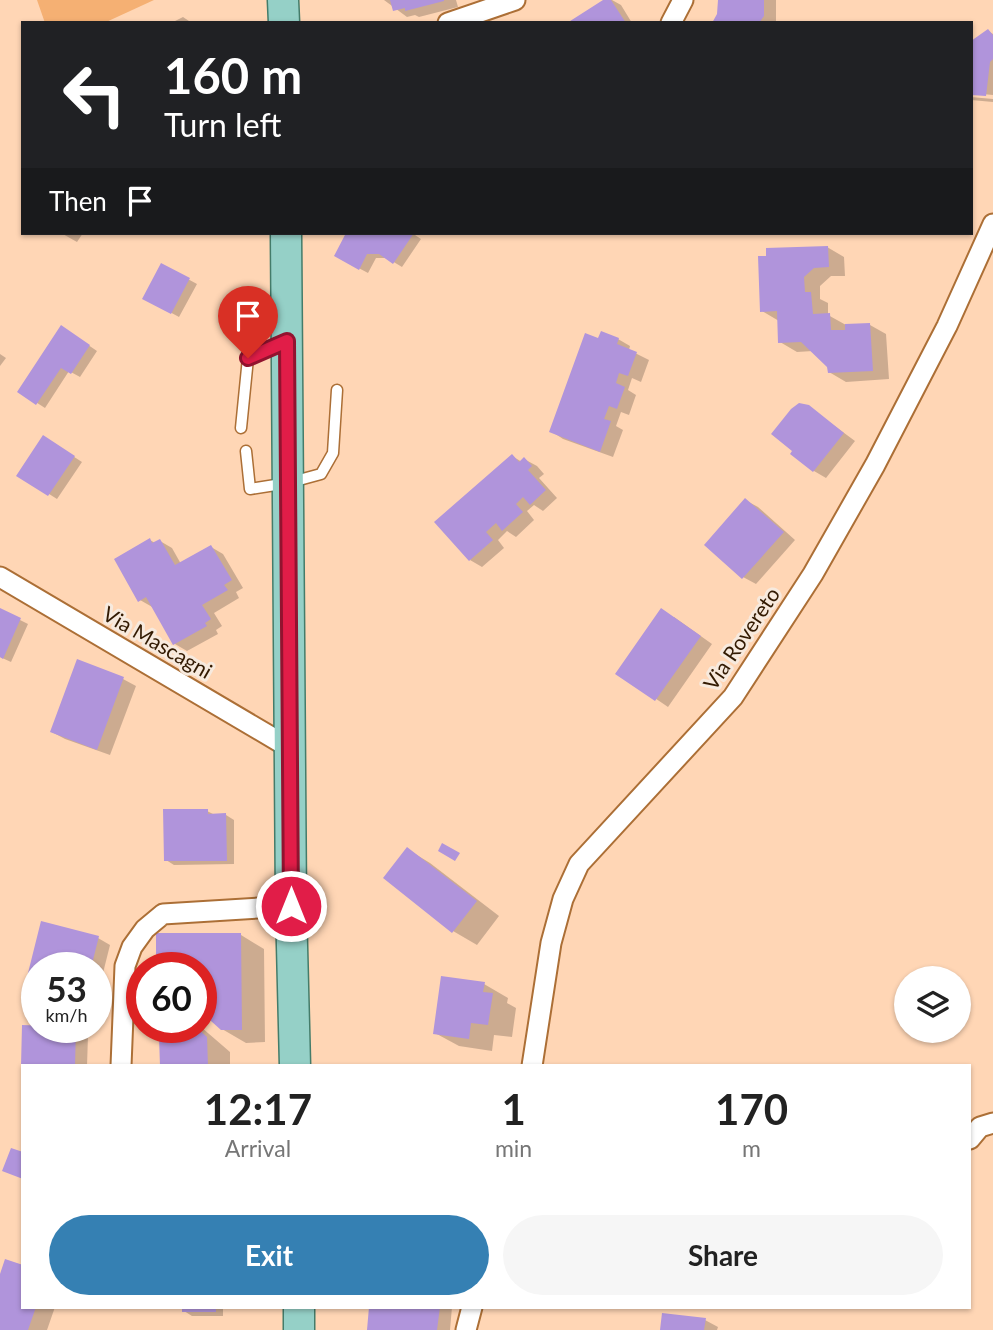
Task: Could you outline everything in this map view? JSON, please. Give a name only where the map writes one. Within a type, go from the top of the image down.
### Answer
[{"type":"main road","points":[[284,0],[284,21]]},
{"type":"main road","points":[[286,235],[291,906],[295,1064]]},
{"type":"main road","points":[[299,1309],[299,1330]]},
{"type":"street","points":[[454,21],[515,0]]},
{"type":"street","points":[[672,21],[683,0]]},
{"type":"street","name":"Via Rovereto","points":[[533,1064],[551,943],[563,898],[579,864],[733,697],[784,619],[875,465],[947,326],[993,224]]},
{"type":"street","name":"Via Mascagni","points":[[0,578],[290,748]]},
{"type":"street","points":[[121,1064],[125,966],[132,947],[145,929],[163,914],[291,906]]},
{"type":"street","points":[[971,1138],[980,1127],[993,1123]]},
{"type":"street","points":[[466,1330],[471,1309]]},
{"type":"lane","points":[[241,428],[248,358],[287,341]]},
{"type":"lane","points":[[246,451],[250,489],[321,474],[333,453],[337,390]]},
{"type":"shaded area","points":[[37,0],[154,0],[108,21],[44,21]]},
{"type":"building","points":[[390,0],[444,1],[405,11],[405,8],[393,11]]},
{"type":"building","points":[[603,0],[611,0],[625,21],[570,21]]},
{"type":"building","points":[[718,0],[764,0],[764,16],[760,21],[713,21],[717,14]]},
{"type":"building","points":[[988,29],[993,35],[993,59],[990,62],[986,96],[973,95],[973,40]]},
{"type":"building","points":[[345,235],[413,235],[393,264],[379,254],[367,254],[359,270],[334,256]]},
{"type":"building","points":[[828,246],[829,267],[814,268],[804,277],[805,292],[811,292],[813,314],[830,313],[831,330],[845,330],[845,324],[870,323],[873,371],[828,373],[827,367],[801,342],[778,343],[777,311],[760,312],[758,256],[766,256],[766,248]]},
{"type":"building","points":[[161,263],[190,278],[171,314],[142,299]]},
{"type":"building","points":[[61,325],[90,345],[71,374],[61,368],[36,405],[17,392]]},
{"type":"building","points":[[601,331],[619,338],[617,344],[637,352],[628,376],[619,373],[616,383],[625,387],[617,409],[609,406],[604,419],[611,421],[600,452],[549,432],[585,333],[598,338]]},
{"type":"building","points":[[799,403],[809,405],[844,433],[813,472],[771,434]]},
{"type":"building","points":[[43,435],[75,456],[48,496],[16,476]]},
{"type":"building","points":[[512,454],[519,462],[524,457],[532,466],[528,470],[546,490],[530,505],[523,497],[516,504],[523,512],[502,531],[496,523],[486,532],[493,540],[469,561],[434,522]]},
{"type":"building","points":[[745,498],[784,532],[742,579],[704,545]]},
{"type":"building","points":[[150,538],[152,543],[160,539],[175,565],[211,545],[232,580],[224,585],[228,590],[202,605],[211,619],[205,623],[207,626],[173,645],[146,597],[138,602],[114,559]]},
{"type":"building","points":[[0,608],[21,618],[3,659],[0,657]]},
{"type":"building","points":[[661,608],[701,636],[655,701],[615,674]]},
{"type":"building","points":[[77,659],[124,677],[97,750],[50,732]]},
{"type":"building","points":[[163,809],[208,809],[208,814],[226,813],[227,861],[164,861]]},
{"type":"building","points":[[442,843],[460,853],[455,861],[438,851]]},
{"type":"building","points":[[407,847],[477,901],[452,933],[383,878]]},
{"type":"building","points":[[41,921],[99,936],[95,952],[33,952]]},
{"type":"building","points":[[156,933],[241,933],[242,1030],[221,1030],[217,1026],[217,952],[156,952]]},
{"type":"building","points":[[441,976],[485,982],[483,992],[493,993],[488,1025],[471,1023],[469,1039],[433,1034]]},
{"type":"building","points":[[22,1043],[76,1043],[75,1064],[21,1064]]},
{"type":"building","points":[[159,1043],[207,1043],[208,1064],[160,1064]]},
{"type":"building","points":[[11,1148],[21,1151],[21,1178],[2,1171]]},
{"type":"building","points":[[5,1259],[21,1264],[21,1309],[35,1309],[28,1330],[0,1330],[0,1274]]},
{"type":"building","points":[[182,1309],[216,1309],[216,1312],[182,1312]]},
{"type":"building","points":[[369,1309],[440,1309],[437,1330],[367,1330]]},
{"type":"building","points":[[662,1313],[706,1318],[704,1330],[660,1330]]},
{"type":"route","points":[[248,358],[287,341],[291,906]]}]
